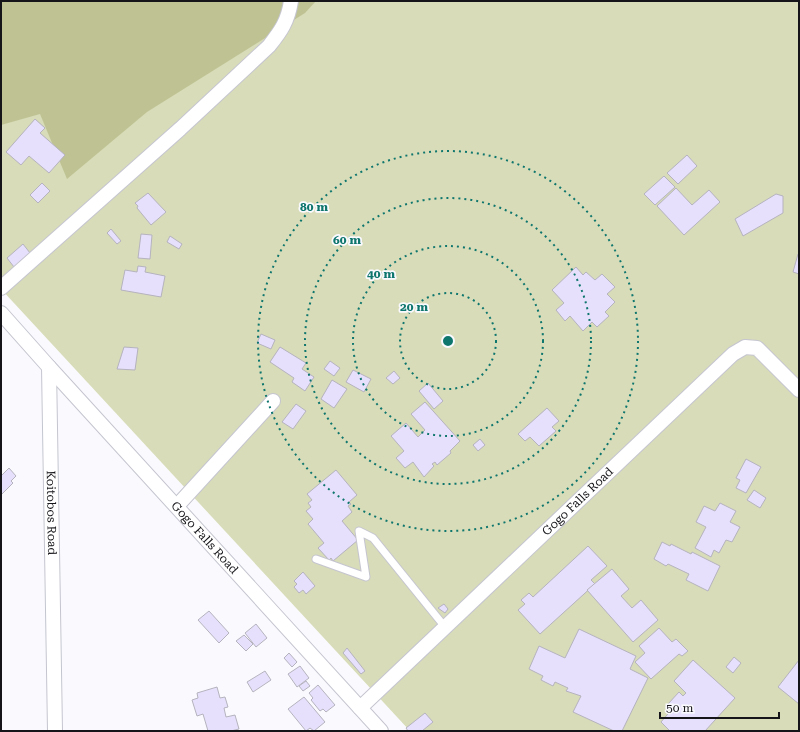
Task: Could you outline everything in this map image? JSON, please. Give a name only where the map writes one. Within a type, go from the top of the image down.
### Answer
[{"type":"street","points":[[1,288],[180,129],[269,46],[280,33],[288,17],[291,1]]},
{"type":"street","points":[[1,314],[49,367]]},
{"type":"street","name":"Gogo Falls Road","points":[[360,708],[732,354],[745,346],[757,348],[799,390]]},
{"type":"street","name":"Gogo Falls Road","points":[[49,367],[381,731]]},
{"type":"street","name":"Koitobos Road","points":[[49,367],[55,731]]},
{"type":"street","points":[[177,506],[273,401]]},
{"type":"lane","points":[[316,560],[366,578],[359,531],[366,534],[384,550],[445,627]]},
{"type":"green space","points":[[1,1],[799,1],[799,731],[410,731],[1,289]]},
{"type":"green space","points":[[1,1],[316,1],[305,13],[147,112],[67,179],[40,114],[1,125]]},
{"type":"building","points":[[35,119],[45,128],[40,133],[65,155],[49,173],[29,156],[21,165],[6,152]]},
{"type":"building","points":[[687,155],[697,166],[678,184],[667,173]]},
{"type":"building","points":[[664,176],[675,187],[655,205],[644,194]]},
{"type":"building","points":[[42,183],[50,191],[38,203],[30,195]]},
{"type":"building","points":[[676,188],[692,205],[709,190],[720,202],[684,235],[657,206]]},
{"type":"building","points":[[148,193],[166,212],[151,225],[137,208],[138,206],[135,203]]},
{"type":"building","points":[[776,194],[783,196],[783,213],[743,236],[735,219]]},
{"type":"building","points":[[111,229],[121,241],[117,244],[107,233]]},
{"type":"building","points":[[141,234],[152,235],[150,259],[138,258]]},
{"type":"building","points":[[170,236],[182,244],[179,249],[167,242]]},
{"type":"building","points":[[23,244],[30,253],[14,267],[7,258]]},
{"type":"building","points":[[799,254],[799,274],[793,272]]},
{"type":"building","points":[[138,266],[146,267],[145,272],[165,276],[161,297],[121,290],[125,270],[137,272]]},
{"type":"building","points":[[576,267],[583,275],[586,272],[595,280],[602,274],[615,287],[607,294],[615,302],[605,312],[609,316],[597,327],[592,322],[583,331],[570,316],[565,321],[556,310],[564,303],[552,290]]},
{"type":"building","points":[[261,334],[275,340],[271,349],[257,343]]},
{"type":"building","points":[[124,347],[138,348],[135,370],[117,369]]},
{"type":"building","points":[[280,347],[306,363],[302,369],[314,377],[305,391],[292,382],[294,378],[270,362]]},
{"type":"building","points":[[330,361],[340,368],[334,376],[324,369]]},
{"type":"building","points":[[353,370],[371,379],[364,392],[346,382]]},
{"type":"building","points":[[394,371],[400,378],[393,384],[386,378]]},
{"type":"building","points":[[332,380],[347,389],[334,408],[321,399]]},
{"type":"building","points":[[428,383],[443,401],[434,409],[419,391]]},
{"type":"building","points":[[425,402],[460,441],[450,451],[451,453],[437,465],[435,462],[432,464],[434,466],[424,477],[413,462],[405,468],[396,458],[404,451],[391,436],[406,423],[418,437],[425,430],[411,414]]},
{"type":"building","points":[[296,404],[306,411],[293,429],[282,422]]},
{"type":"building","points":[[547,408],[559,421],[552,427],[556,431],[539,446],[530,437],[525,441],[518,434]]},
{"type":"building","points":[[480,439],[485,445],[478,451],[473,445]]},
{"type":"building","points":[[746,459],[761,467],[746,493],[736,488],[740,480],[736,478]]},
{"type":"building","points":[[9,468],[16,476],[11,481],[13,483],[1,495],[1,476]]},
{"type":"building","points":[[336,470],[357,495],[349,502],[351,504],[348,506],[352,512],[342,521],[358,540],[333,561],[331,558],[329,560],[318,548],[324,543],[308,524],[313,519],[306,511],[311,507],[308,503],[312,500],[307,494]]},
{"type":"building","points":[[754,490],[766,498],[760,508],[747,500]]},
{"type":"building","points":[[720,503],[736,511],[730,522],[740,527],[732,542],[726,540],[719,553],[714,550],[711,557],[695,548],[706,527],[696,522],[704,506],[715,511]]},
{"type":"building","points":[[662,542],[670,546],[671,544],[691,554],[692,552],[720,566],[708,591],[686,580],[689,574],[668,564],[666,566],[654,559]]},
{"type":"building","points":[[588,546],[607,566],[591,580],[595,584],[540,634],[518,610],[525,604],[521,600],[529,593],[533,597]]},
{"type":"building","points":[[612,569],[629,589],[621,596],[632,608],[641,600],[658,620],[633,642],[587,590]]},
{"type":"building","points":[[303,572],[315,586],[306,594],[303,590],[299,593],[294,587],[297,584],[294,581]]},
{"type":"building","points":[[444,604],[448,609],[445,613],[438,608]]},
{"type":"building","points":[[209,611],[229,633],[219,643],[198,620]]},
{"type":"building","points":[[256,624],[267,638],[256,647],[245,633]]},
{"type":"building","points":[[659,628],[672,642],[676,639],[688,651],[682,656],[679,654],[651,679],[635,662],[645,653],[639,646]]},
{"type":"building","points":[[579,629],[636,656],[630,669],[648,678],[622,731],[614,731],[573,712],[581,696],[566,691],[568,688],[555,682],[553,686],[541,680],[543,676],[529,669],[539,646],[565,658]]},
{"type":"building","points":[[244,635],[253,644],[246,651],[236,641]]},
{"type":"building","points":[[347,648],[365,671],[361,674],[343,653]]},
{"type":"building","points":[[289,653],[297,662],[292,667],[284,658]]},
{"type":"building","points":[[734,657],[741,663],[733,673],[726,667]]},
{"type":"building","points":[[693,660],[735,698],[705,731],[670,731],[661,722],[673,708],[668,704],[679,692],[683,696],[686,693],[674,681]]},
{"type":"building","points":[[799,660],[799,704],[778,687]]},
{"type":"building","points":[[300,666],[309,678],[297,687],[288,674]]},
{"type":"building","points":[[265,671],[271,680],[253,692],[247,682]]},
{"type":"building","points":[[306,681],[310,686],[303,691],[299,686]]},
{"type":"building","points":[[318,685],[335,705],[326,712],[323,709],[320,711],[311,700],[313,698],[309,693]]},
{"type":"building","points":[[217,687],[220,698],[225,697],[228,707],[224,708],[226,717],[235,715],[239,729],[231,731],[208,731],[203,714],[197,716],[192,700],[198,698],[197,693]]},
{"type":"building","points":[[304,697],[325,722],[314,731],[310,728],[306,731],[288,709]]},
{"type":"building","points":[[425,713],[433,722],[422,731],[408,731],[406,728]]}]
